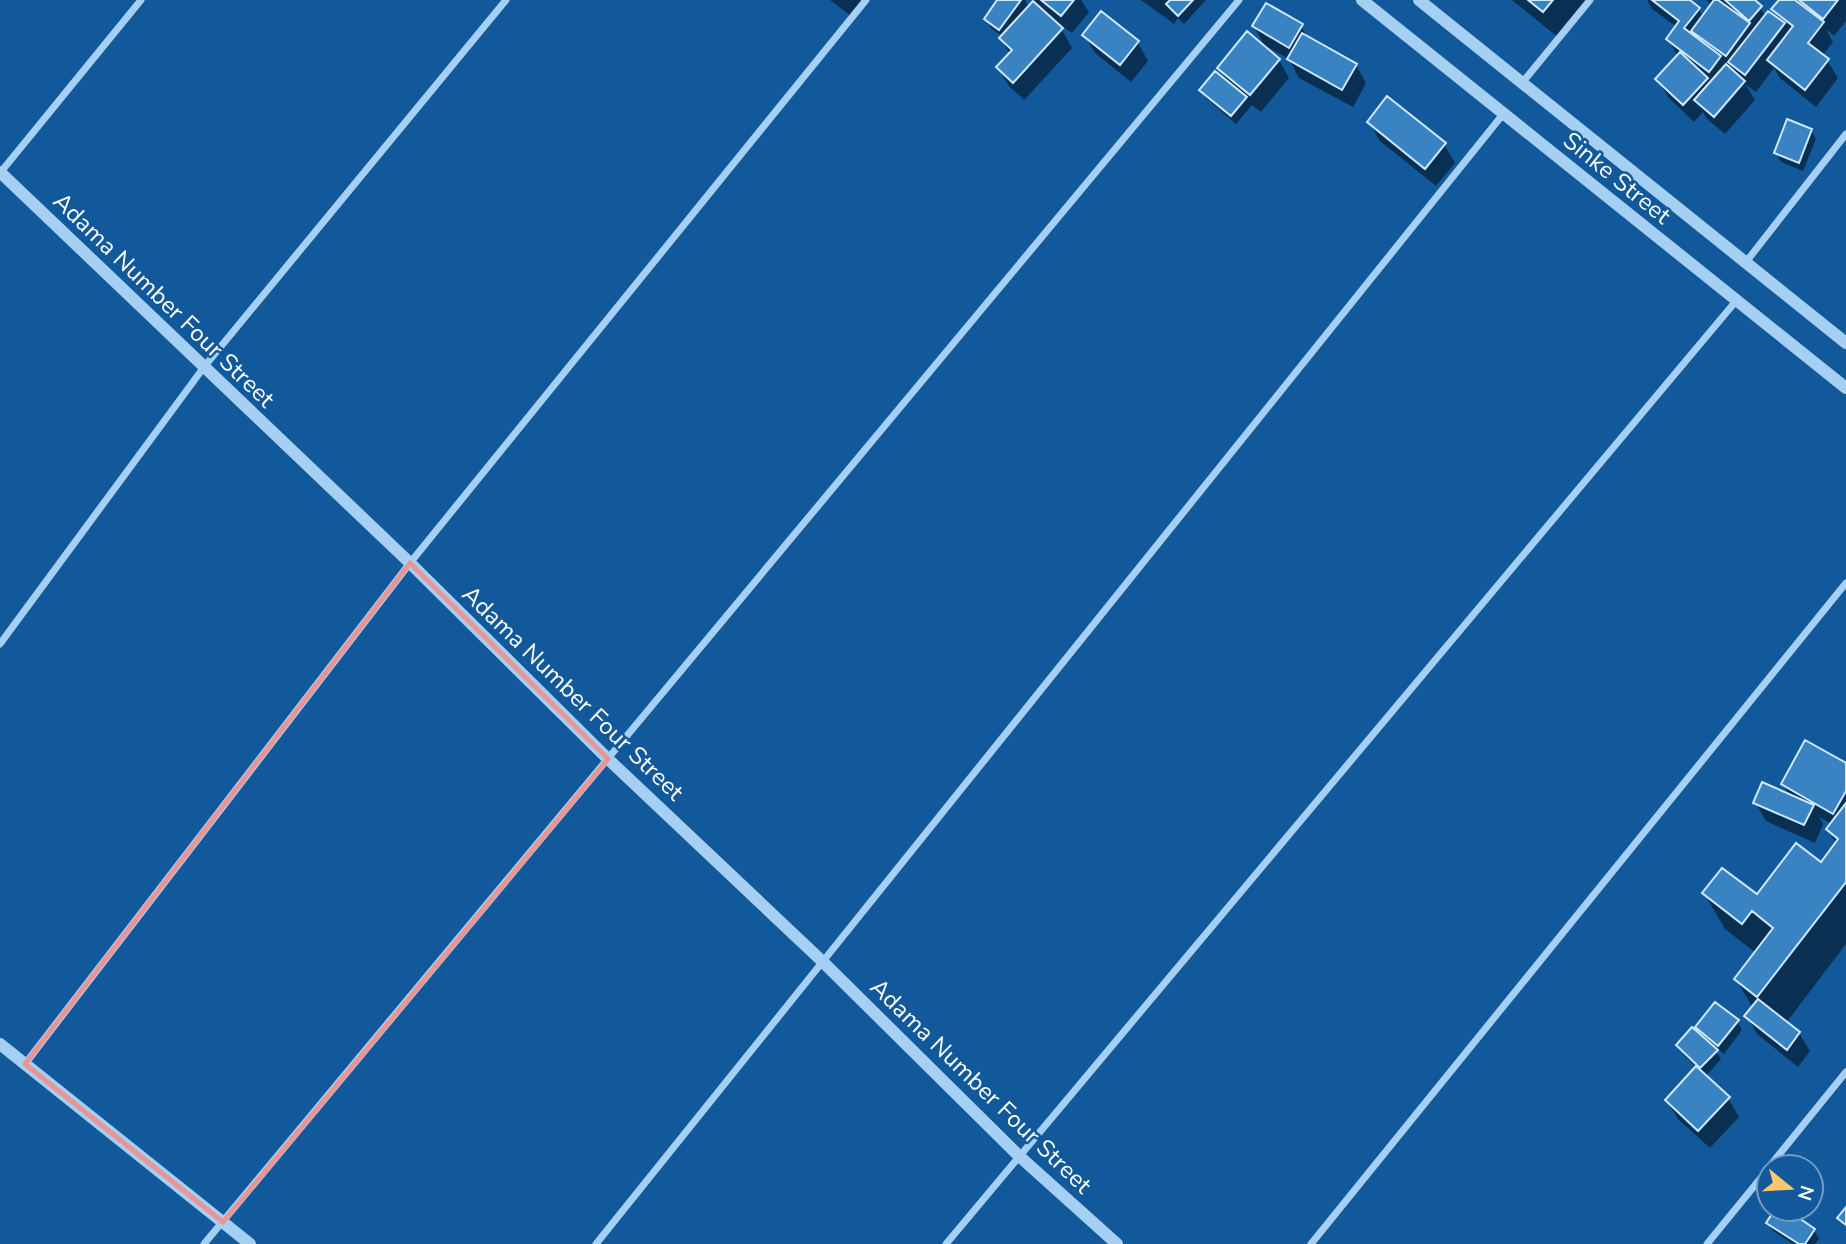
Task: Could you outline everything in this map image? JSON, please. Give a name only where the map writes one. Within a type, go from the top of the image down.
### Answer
[{"type":"street","points":[[0,173],[142,0]]},
{"type":"street","points":[[0,644],[204,367],[506,0]]},
{"type":"street","points":[[26,1064],[410,563],[866,0]]},
{"type":"street","points":[[204,1244],[1239,0]]},
{"type":"street","name":"Sinke Street","points":[[1362,0],[1846,388]]},
{"type":"street","name":"Sinke Street","points":[[1419,0],[1846,342]]},
{"type":"street","points":[[1522,83],[1590,0]]},
{"type":"street","points":[[596,1244],[1504,113]]},
{"type":"street","points":[[1746,262],[1846,134]]},
{"type":"street","name":"Adama Number Four Street","points":[[0,173],[410,563],[608,759],[823,962],[1019,1156],[1117,1244]]},
{"type":"street","points":[[946,1244],[1737,301]]},
{"type":"street","points":[[1311,1244],[1846,583]]},
{"type":"street","points":[[0,1044],[250,1244]]},
{"type":"street","points":[[1780,1153],[1846,1072]]},
{"type":"street","points":[[1707,1244],[1755,1184]]},
{"type":"highlighted area","points":[[410,563],[608,759],[223,1222],[25,1064]]},
{"type":"building","points":[[997,0],[1021,0],[999,30],[984,19]]},
{"type":"building","points":[[1041,0],[1074,0],[1061,16]]},
{"type":"building","points":[[1170,0],[1193,0],[1178,16],[1166,4]]},
{"type":"building","points":[[1528,0],[1553,0],[1543,12]]},
{"type":"building","points":[[1652,0],[1690,0],[1700,8],[1684,28],[1721,56],[1709,72],[1666,39],[1679,21]]},
{"type":"building","points":[[1714,0],[1718,0],[1750,23],[1726,56],[1691,31]]},
{"type":"building","points":[[1725,0],[1755,0],[1762,6],[1749,21]]},
{"type":"building","points":[[1779,0],[1795,0],[1824,22],[1808,43],[1829,59],[1805,90],[1767,60],[1793,26],[1771,9]]},
{"type":"building","points":[[1799,0],[1838,0],[1823,19]]},
{"type":"building","points":[[1033,1],[1063,28],[1013,83],[996,67],[1012,50],[999,38]]},
{"type":"building","points":[[1266,3],[1303,24],[1289,48],[1252,26]]},
{"type":"building","points":[[1101,11],[1139,41],[1120,65],[1082,35]]},
{"type":"building","points":[[1768,11],[1785,23],[1745,75],[1728,62]]},
{"type":"building","points":[[1247,31],[1280,59],[1250,95],[1217,68]]},
{"type":"building","points":[[1302,33],[1357,64],[1342,90],[1287,59]]},
{"type":"building","points":[[1680,52],[1708,78],[1683,105],[1655,79]]},
{"type":"building","points":[[1726,64],[1745,81],[1714,117],[1694,100]]},
{"type":"building","points":[[1215,71],[1247,97],[1231,116],[1199,90]]},
{"type":"building","points":[[1387,96],[1446,143],[1425,169],[1367,122]]},
{"type":"building","points":[[1787,119],[1812,129],[1799,163],[1774,153]]},
{"type":"building","points":[[1805,740],[1846,763],[1846,791],[1833,814],[1781,784]]},
{"type":"building","points":[[1762,782],[1814,805],[1804,825],[1753,803]]},
{"type":"building","points":[[1846,803],[1846,882],[1757,997],[1734,979],[1773,928],[1752,911],[1742,924],[1702,893],[1722,868],[1757,894],[1796,843],[1821,862],[1838,839],[1826,829]]},
{"type":"building","points":[[1758,999],[1800,1032],[1787,1050],[1744,1016]]},
{"type":"building","points":[[1715,1002],[1739,1020],[1718,1046],[1695,1027]]},
{"type":"building","points":[[1692,1027],[1718,1050],[1700,1068],[1676,1045]]},
{"type":"building","points":[[1696,1066],[1730,1097],[1698,1131],[1665,1100]]},
{"type":"building","points":[[1846,1207],[1846,1225],[1837,1218]]},
{"type":"building","points":[[1766,1223],[1806,1223],[1815,1229],[1805,1244],[1799,1244]]}]
